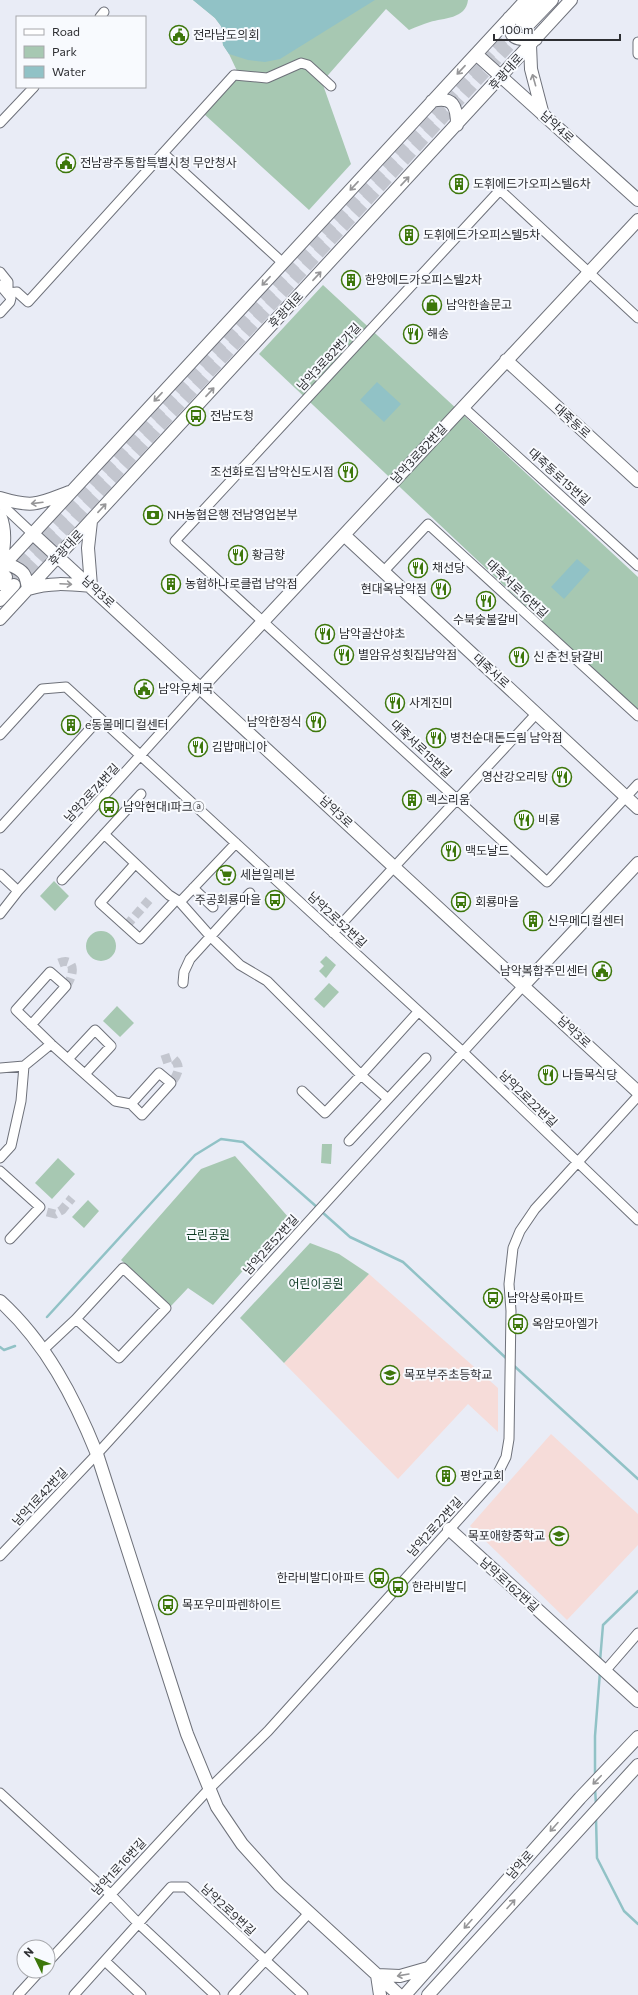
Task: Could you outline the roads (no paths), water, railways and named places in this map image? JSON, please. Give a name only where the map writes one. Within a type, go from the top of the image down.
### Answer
[{"type":"street","points":[[519,21],[526,0]]},
{"type":"street","points":[[538,0],[519,21],[508,30],[512,37],[533,42],[531,69],[543,115]]},
{"type":"street","points":[[3,575],[33,534],[72,491],[476,54],[519,21],[552,0]]},
{"type":"street","name":"후광대로","points":[[0,619],[571,0]]},
{"type":"street","points":[[638,42],[638,54]]},
{"type":"street","name":"남악4로","points":[[476,54],[638,200]]},
{"type":"street","points":[[8,293],[17,292],[28,302],[234,75],[267,78],[301,63],[308,65],[331,86]]},
{"type":"street","points":[[0,123],[33,88]]},
{"type":"street","points":[[432,101],[442,99],[451,103],[457,110],[457,125]]},
{"type":"street","points":[[163,153],[283,263]]},
{"type":"street","name":"남악3로82번가길","points":[[263,622],[175,540],[500,190],[588,272]]},
{"type":"street","name":"남악3로82번길","points":[[202,688],[638,220]]},
{"type":"street","points":[[0,272],[8,282],[8,293]]},
{"type":"street","points":[[588,272],[638,318]]},
{"type":"street","points":[[0,285],[8,293],[11,300],[0,313]]},
{"type":"street","name":"대죽동로","points":[[506,360],[638,481]]},
{"type":"street","name":"대죽동로15번길","points":[[463,407],[638,566]]},
{"type":"street","points":[[0,498],[20,504],[39,504],[72,491]]},
{"type":"street","points":[[0,503],[33,534]]},
{"type":"street","points":[[0,515],[3,522],[5,545],[0,600]]},
{"type":"street","points":[[3,575],[10,565],[22,570],[26,578],[28,589],[42,584],[92,586],[88,548],[91,521]]},
{"type":"street","name":"대죽서로16번길","points":[[383,572],[428,524],[638,716]]},
{"type":"street","name":"남악3로","points":[[33,534],[92,586],[638,1092]]},
{"type":"street","name":"대죽서로","points":[[344,535],[638,808]]},
{"type":"street","name":"대죽서로15번길","points":[[263,622],[547,882],[626,797]]},
{"type":"street","name":"남악2로52번길","points":[[0,735],[42,689],[66,686],[463,1052]]},
{"type":"street","name":"남악2로74번길","points":[[0,914],[18,891],[142,756],[202,688]]},
{"type":"street","points":[[333,933],[537,713]]},
{"type":"street","points":[[0,828],[100,718]]},
{"type":"street","points":[[626,797],[638,784]]},
{"type":"street","points":[[62,880],[141,794]]},
{"type":"street","points":[[104,834],[135,864],[178,901],[210,937],[240,966],[267,981],[388,1099]]},
{"type":"street","points":[[135,864],[100,902],[140,939],[193,888],[236,843]]},
{"type":"street","points":[[523,986],[638,863]]},
{"type":"street","points":[[0,874],[18,891]]},
{"type":"street","points":[[193,888],[213,907]]},
{"type":"street","points":[[183,983],[187,965],[250,893]]},
{"type":"street","points":[[31,1025],[66,986],[50,972],[16,1010],[31,1025],[51,1044],[115,1102],[131,1104],[142,1115],[171,1084],[159,1073],[131,1104]]},
{"type":"street","name":"남악2로52번길","points":[[97,1454],[523,986]]},
{"type":"street","points":[[302,1091],[325,1112],[418,1012]]},
{"type":"street","points":[[68,1059],[95,1030],[111,1046],[84,1074]]},
{"type":"street","points":[[0,1068],[24,1066],[51,1044]]},
{"type":"street","name":"남악2로22번길","points":[[463,1052],[577,1162]]},
{"type":"street","points":[[349,1141],[426,1058]]},
{"type":"street","points":[[0,1158],[11,1146],[21,1101],[24,1066]]},
{"type":"street","name":"남악2로22번길","points":[[209,1789],[268,1731],[449,1529],[488,1488],[501,1469],[509,1439],[511,1311],[509,1284],[513,1248],[520,1231],[534,1210],[638,1096]]},
{"type":"street","points":[[577,1162],[638,1220]]},
{"type":"street","points":[[0,1171],[43,1210],[10,1239]]},
{"type":"street","points":[[43,1350],[76,1319],[123,1268],[166,1308],[119,1358],[76,1319]]},
{"type":"street","points":[[0,1301],[15,1315],[43,1350],[73,1400],[97,1454],[183,1719],[209,1789],[224,1819],[242,1844],[279,1885],[399,1995]]},
{"type":"street","name":"남악1로42번길","points":[[0,1556],[97,1454]]},
{"type":"street","name":"남악로162번길","points":[[449,1529],[604,1669]]},
{"type":"street","points":[[638,1633],[604,1669],[638,1701]]},
{"type":"street","name":"남악로","points":[[404,1995],[580,1798],[638,1737]]},
{"type":"street","name":"남악로","points":[[428,1995],[638,1765]]},
{"type":"street","name":"남악1로16번길","points":[[56,1953],[209,1789]]},
{"type":"street","points":[[0,1793],[110,1894],[139,1924],[215,1995]]},
{"type":"street","name":"남악2로9번길","points":[[74,1995],[171,1887],[186,1887],[303,1995]]},
{"type":"street","points":[[233,1995],[309,1913]]},
{"type":"street","points":[[105,1961],[141,1995]]},
{"type":"street","points":[[377,1975],[400,1976],[428,1968]]},
{"type":"street","points":[[377,1975],[380,1995]]},
{"type":"street","points":[[18,1995],[33,1979]]},
{"type":"water","points":[[193,0],[375,0],[280,59],[265,62],[248,60],[229,54],[223,45],[221,26],[215,18]]},
{"type":"water","points":[[377,382],[401,404],[384,422],[360,400]]},
{"type":"water","points":[[577,559],[590,570],[564,599],[551,587]]},
{"type":"waterway","points":[[47,1317],[195,1155],[221,1139],[243,1142],[318,1208]]},
{"type":"waterway","points":[[322,1212],[350,1237],[403,1262],[507,1359]]},
{"type":"waterway","points":[[0,1347],[4,1350],[15,1346]]},
{"type":"waterway","points":[[512,1364],[638,1479]]},
{"type":"waterway","points":[[600,1661],[603,1625],[638,1591]]},
{"type":"waterway","points":[[595,1775],[595,1736],[600,1672]]},
{"type":"waterway","points":[[595,1788],[596,1805]]},
{"type":"waterway","points":[[596,1818],[597,1858],[624,1911],[638,1924]]},
{"type":"tunnel","points":[[6,577],[517,24]]},
{"type":"tunnel","points":[[14,585],[527,26]]},
{"type":"tunnel","points":[[126,926],[149,900]]},
{"type":"tunnel","points":[[59,963],[69,962],[72,968],[71,978],[66,986]]},
{"type":"tunnel","points":[[162,1060],[171,1057],[177,1063],[178,1070],[176,1077],[171,1083]]},
{"type":"tunnel","points":[[47,1212],[55,1214],[62,1210],[72,1198]]},
{"type":"place","name":"전라남도의회","points":[[179,35]]},
{"type":"place","name":"전남광주통합특별시청 무안청사","points":[[66,163]]},
{"type":"place","name":"도휘에드가오피스텔6차","points":[[459,184]]},
{"type":"place","name":"도휘에드가오피스텔5차","points":[[409,235]]},
{"type":"place","name":"한양에드가오피스텔2차","points":[[351,280]]},
{"type":"place","name":"남악한솔문고","points":[[432,305]]},
{"type":"place","name":"해송","points":[[413,334]]},
{"type":"place","name":"전남도청","points":[[196,416]]},
{"type":"place","name":"조선화로집 남악신도시점","points":[[348,472]]},
{"type":"place","name":"NH농협은행 전남영업본부","points":[[153,515]]},
{"type":"place","name":"황금향","points":[[238,555]]},
{"type":"place","name":"채선당","points":[[418,568]]},
{"type":"place","name":"농협하나로클럽 남악점","points":[[171,584]]},
{"type":"place","name":"현대옥남악점","points":[[441,589]]},
{"type":"place","name":"수북숯불갈비","points":[[486,601]]},
{"type":"place","name":"남악골산야초","points":[[325,634]]},
{"type":"place","name":"별암유성횟집남악점","points":[[344,655]]},
{"type":"place","name":"신 춘천 닭갈비","points":[[519,657]]},
{"type":"place","name":"남악우체국","points":[[144,689]]},
{"type":"place","name":"사계진미","points":[[395,703]]},
{"type":"place","name":"남악한정식","points":[[316,722]]},
{"type":"place","name":"e동물메디컬센터","points":[[71,725]]},
{"type":"place","name":"병천순대돈드림 남악점","points":[[436,738]]},
{"type":"place","name":"김밥매니아","points":[[198,747]]},
{"type":"place","name":"영산강오리탕","points":[[562,777]]},
{"type":"place","name":"렉스리움","points":[[412,800]]},
{"type":"place","name":"남악현대I파크ⓐ","points":[[109,807]]},
{"type":"place","name":"비룡","points":[[524,820]]},
{"type":"place","name":"맥도날드","points":[[451,851]]},
{"type":"place","name":"세븐일레븐","points":[[226,875]]},
{"type":"place","name":"주공회룡마을","points":[[275,900]]},
{"type":"place","name":"회룡마을","points":[[461,902]]},
{"type":"place","name":"신우메디컬센터","points":[[533,921]]},
{"type":"place","name":"남악복합주민센터","points":[[602,971]]},
{"type":"place","name":"나들목식당","points":[[548,1075]]},
{"type":"place","name":"남악상록아파트","points":[[493,1298]]},
{"type":"place","name":"옥암모아엘가","points":[[518,1324]]},
{"type":"place","name":"목포부주초등학교","points":[[390,1375]]},
{"type":"place","name":"평안교회","points":[[446,1476]]},
{"type":"place","name":"목포애향중학교","points":[[559,1536]]},
{"type":"place","name":"한라비발디아파트","points":[[379,1578]]},
{"type":"place","name":"한라비발디","points":[[398,1587]]},
{"type":"place","name":"목포우미파렌하이트","points":[[168,1605]]},
{"type":"park label","name":"근린공원","points":[[208,1235]]},
{"type":"park label","name":"어린이공원","points":[[316,1284]]}]
